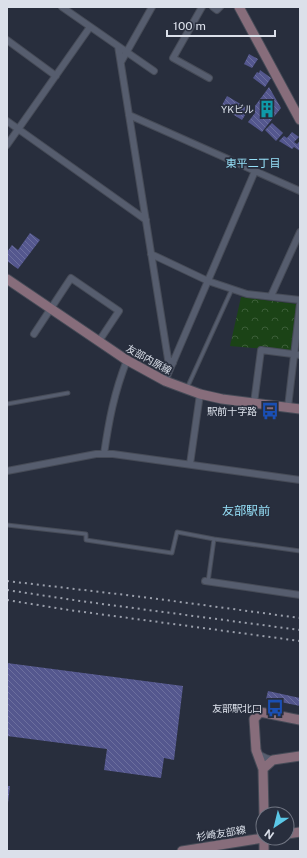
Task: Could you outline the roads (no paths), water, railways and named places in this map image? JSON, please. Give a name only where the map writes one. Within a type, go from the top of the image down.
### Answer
[{"type":"main road","points":[[239,7],[300,120]]},
{"type":"main road","name":"友部内原線","points":[[7,279],[127,360],[165,381],[200,394],[254,403],[300,408]]},
{"type":"main road","points":[[264,806],[263,769],[258,754],[254,719],[260,712],[300,720]]},
{"type":"main road","points":[[263,769],[274,760],[300,756]]},
{"type":"main road","name":"杉崎友部線","points":[[182,851],[255,839]]},
{"type":"street","points":[[62,7],[154,71]]},
{"type":"street","points":[[121,62],[152,7]]},
{"type":"street","points":[[202,7],[173,58],[209,78]]},
{"type":"street","points":[[213,7],[217,10],[220,7]]},
{"type":"street","points":[[7,145],[90,27]]},
{"type":"street","points":[[7,40],[56,76]]},
{"type":"street","points":[[118,46],[168,359],[173,363]]},
{"type":"street","points":[[129,115],[300,191]]},
{"type":"street","points":[[7,121],[146,220]]},
{"type":"street","points":[[165,381],[255,170]]},
{"type":"street","points":[[271,296],[300,232]]},
{"type":"street","points":[[151,254],[208,281],[247,294],[300,300]]},
{"type":"street","points":[[34,334],[50,308],[72,278],[119,311],[98,341]]},
{"type":"street","points":[[288,407],[297,355],[300,304]]},
{"type":"street","points":[[254,403],[261,350],[297,355]]},
{"type":"street","points":[[104,454],[111,410],[120,377],[127,360]]},
{"type":"street","points":[[190,464],[200,394]]},
{"type":"street","points":[[7,471],[96,454],[113,454],[300,480]]},
{"type":"street","points":[[207,581],[300,595]]},
{"type":"street","points":[[258,754],[274,760]]},
{"type":"lane","points":[[186,389],[232,289]]},
{"type":"lane","points":[[7,404],[68,393]]},
{"type":"lane","points":[[7,525],[86,534],[86,540],[172,553],[176,532],[300,551]]},
{"type":"lane","points":[[207,581],[214,539]]},
{"type":"railway","points":[[7,581],[300,618]]},
{"type":"railway","points":[[7,590],[300,630]]},
{"type":"railway","points":[[7,600],[69,610],[300,641]]},
{"type":"place","name":"YKビル","points":[[267,109]]},
{"type":"place","name":"駅前十字路","points":[[270,411]]},
{"type":"place","name":"友部駅北口","points":[[275,708]]},
{"type":"district","name":"東平二丁目","points":[[253,163]]},
{"type":"district","name":"友部駅前","points":[[246,511]]}]
